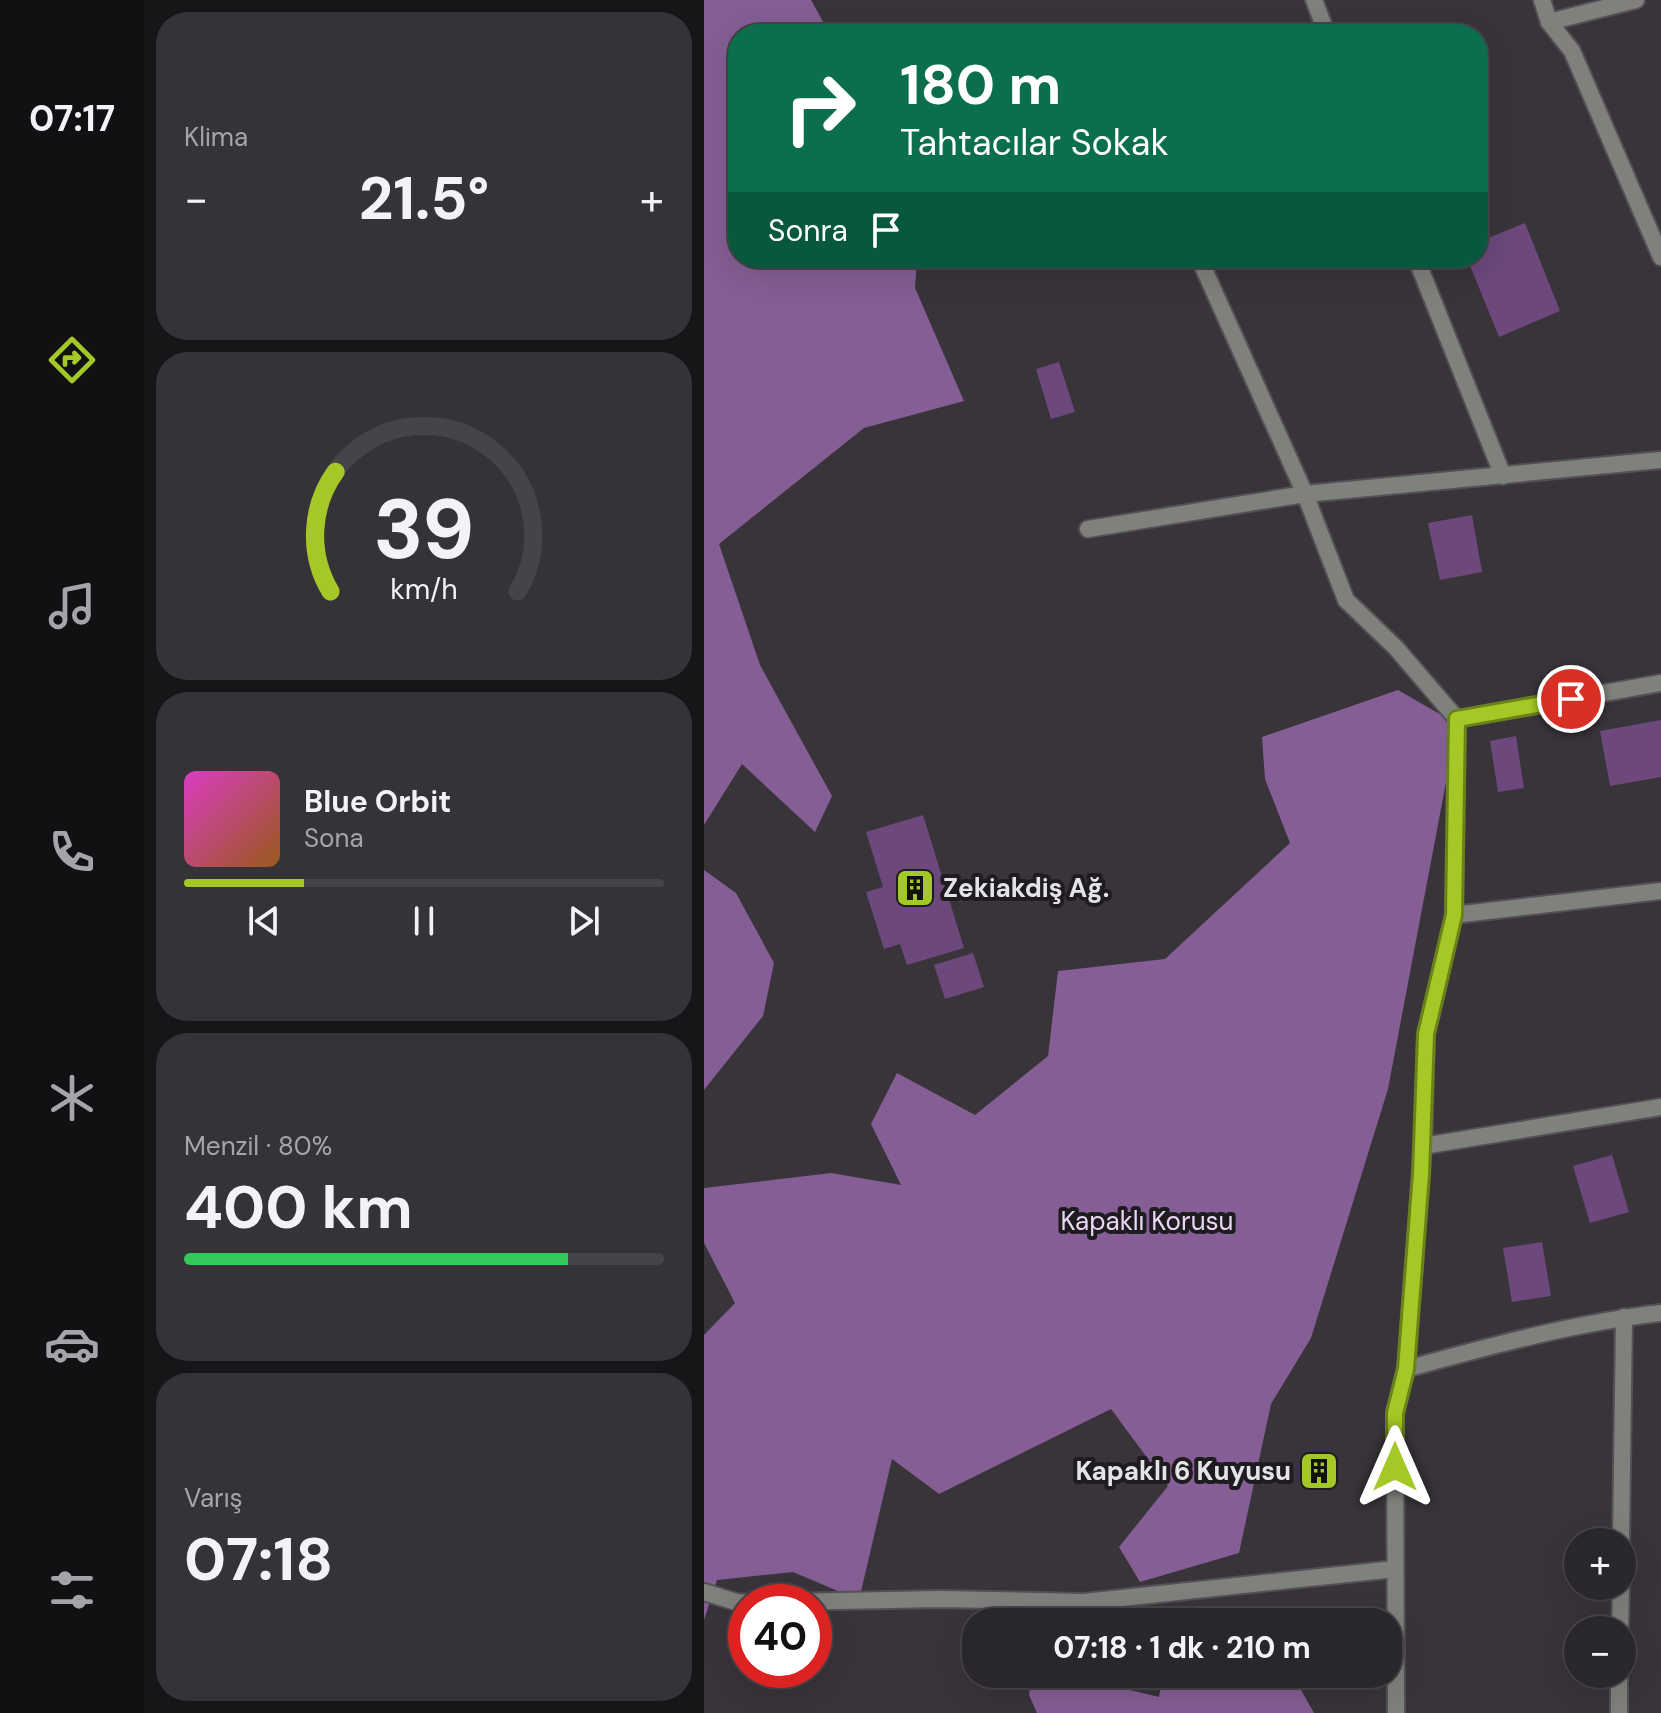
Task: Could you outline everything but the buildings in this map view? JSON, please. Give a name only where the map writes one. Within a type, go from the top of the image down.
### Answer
[{"type":"street","points":[[1314,0],[1323,24]]},
{"type":"street","points":[[1542,0],[1549,22],[1572,51],[1661,257]]},
{"type":"street","points":[[1549,22],[1636,0]]},
{"type":"street","points":[[1203,268],[1305,494],[1346,600],[1396,648],[1457,719],[1454,915],[1426,1034],[1423,1146],[1406,1369],[1395,1413],[1396,1713]]},
{"type":"street","points":[[1420,268],[1503,476]]},
{"type":"street","points":[[1088,529],[1305,494],[1661,460]]},
{"type":"street","points":[[1457,719],[1661,683]]},
{"type":"street","points":[[1454,915],[1661,891]]},
{"type":"street","points":[[1423,1146],[1661,1107]]},
{"type":"street","points":[[1406,1369],[1514,1339],[1624,1317],[1661,1313]]},
{"type":"street","points":[[1621,1528],[1624,1317]]},
{"type":"street","points":[[832,1601],[941,1599],[1084,1602],[1395,1569]]},
{"type":"street","points":[[704,1592],[728,1600]]},
{"type":"street","points":[[1619,1688],[1619,1713]]},
{"type":"green space","points":[[704,0],[811,0],[824,24],[728,24],[728,268],[916,268],[915,288],[964,401],[864,428],[719,544],[760,665],[832,796],[815,832],[742,764],[704,825]]},
{"type":"green space","name":"Kapaklı Korusu","points":[[1398,690],[1457,724],[1388,1089],[1311,1338],[1271,1404],[1239,1553],[1140,1582],[1119,1547],[1168,1486],[1111,1409],[939,1494],[892,1459],[859,1600],[832,1589],[832,1584],[821,1584],[793,1572],[717,1580],[704,1620],[704,1335],[735,1303],[704,1243],[704,1188],[831,1173],[901,1185],[871,1124],[897,1073],[975,1115],[1048,1056],[1058,971],[1165,959],[1290,843],[1265,779],[1262,737]]},
{"type":"green space","points":[[704,870],[736,893],[774,963],[763,1016],[704,1090]]},
{"type":"green space","points":[[1030,1688],[1121,1688],[1159,1697],[1161,1688],[1300,1688],[1314,1713],[1037,1713],[1029,1695]]},
{"type":"place","name":"Zekiakdiş Ağ.","points":[[915,888]]},
{"type":"place","name":"Kapaklı 6 Kuyusu","points":[[1319,1471]]},
{"type":"route","points":[[1395,1467],[1395,1413],[1406,1369],[1421,1174],[1426,1034],[1454,915],[1457,719],[1571,699]]}]
